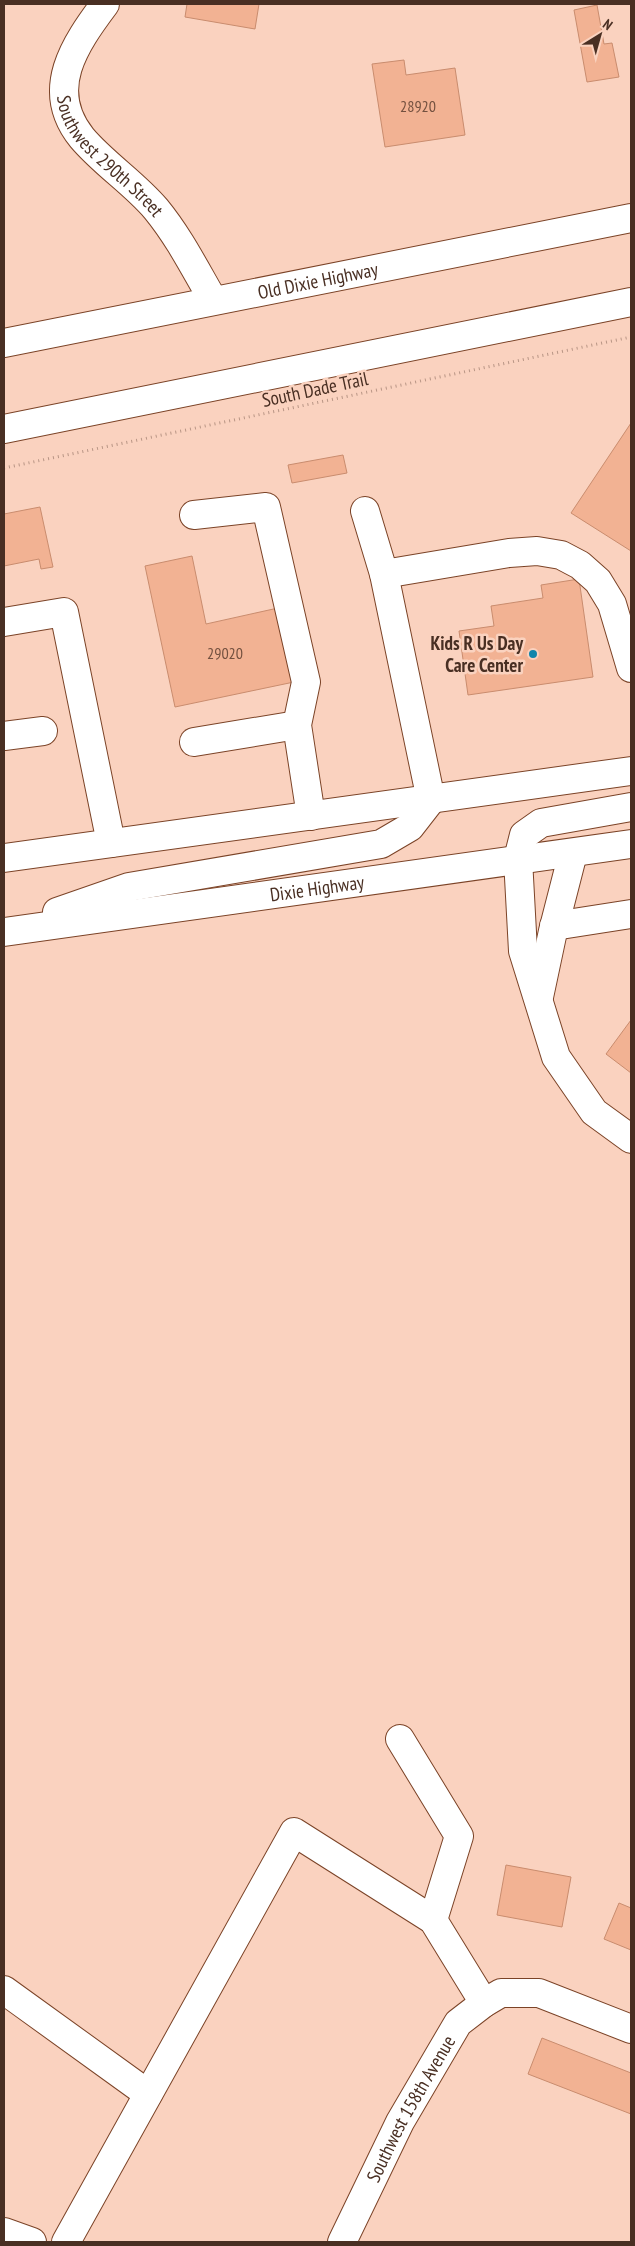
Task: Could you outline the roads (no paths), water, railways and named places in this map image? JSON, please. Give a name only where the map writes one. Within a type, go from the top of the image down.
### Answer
[{"type":"main road","name":"Southwest 290th Street","points":[[105,4],[80,37],[70,59],[64,80],[65,100],[72,120],[82,137],[155,208],[177,235],[213,300]]},
{"type":"main road","name":"Old Dixie Highway","points":[[4,343],[631,218]]},
{"type":"main road","points":[[4,429],[631,302]]},
{"type":"main road","points":[[194,515],[266,507],[306,682],[297,725],[311,816]]},
{"type":"main road","points":[[4,932],[129,887],[381,844],[410,827],[431,800],[384,574],[364,511]]},
{"type":"main road","points":[[384,574],[509,553],[537,551],[561,555],[580,565],[598,581],[612,604],[631,668]]},
{"type":"main road","points":[[4,622],[64,612],[111,843]]},
{"type":"main road","points":[[194,742],[297,725]]},
{"type":"main road","points":[[4,736],[43,731]]},
{"type":"main road","points":[[4,858],[631,771]]},
{"type":"main road","points":[[631,807],[541,823],[524,835],[518,859],[523,951],[556,1056],[594,1112],[631,1139]]},
{"type":"main road","name":"Dixie Highway","points":[[4,932],[631,844]]},
{"type":"main road","points":[[539,997],[554,926],[573,853]]},
{"type":"main road","points":[[554,926],[631,914]]},
{"type":"main road","points":[[400,1739],[459,1836],[433,1920]]},
{"type":"main road","points":[[66,2242],[294,1832],[433,1920],[492,1998],[539,1993],[631,2029]]},
{"type":"main road","points":[[4,1990],[148,2094]]},
{"type":"main road","name":"Southwest 158th Avenue","points":[[342,2242],[400,2122],[458,2023],[492,1998]]},
{"type":"main road","points":[[4,2232],[32,2242]]},
{"type":"place","name":"Kids R Us Day Care Center","points":[[533,654]]}]
